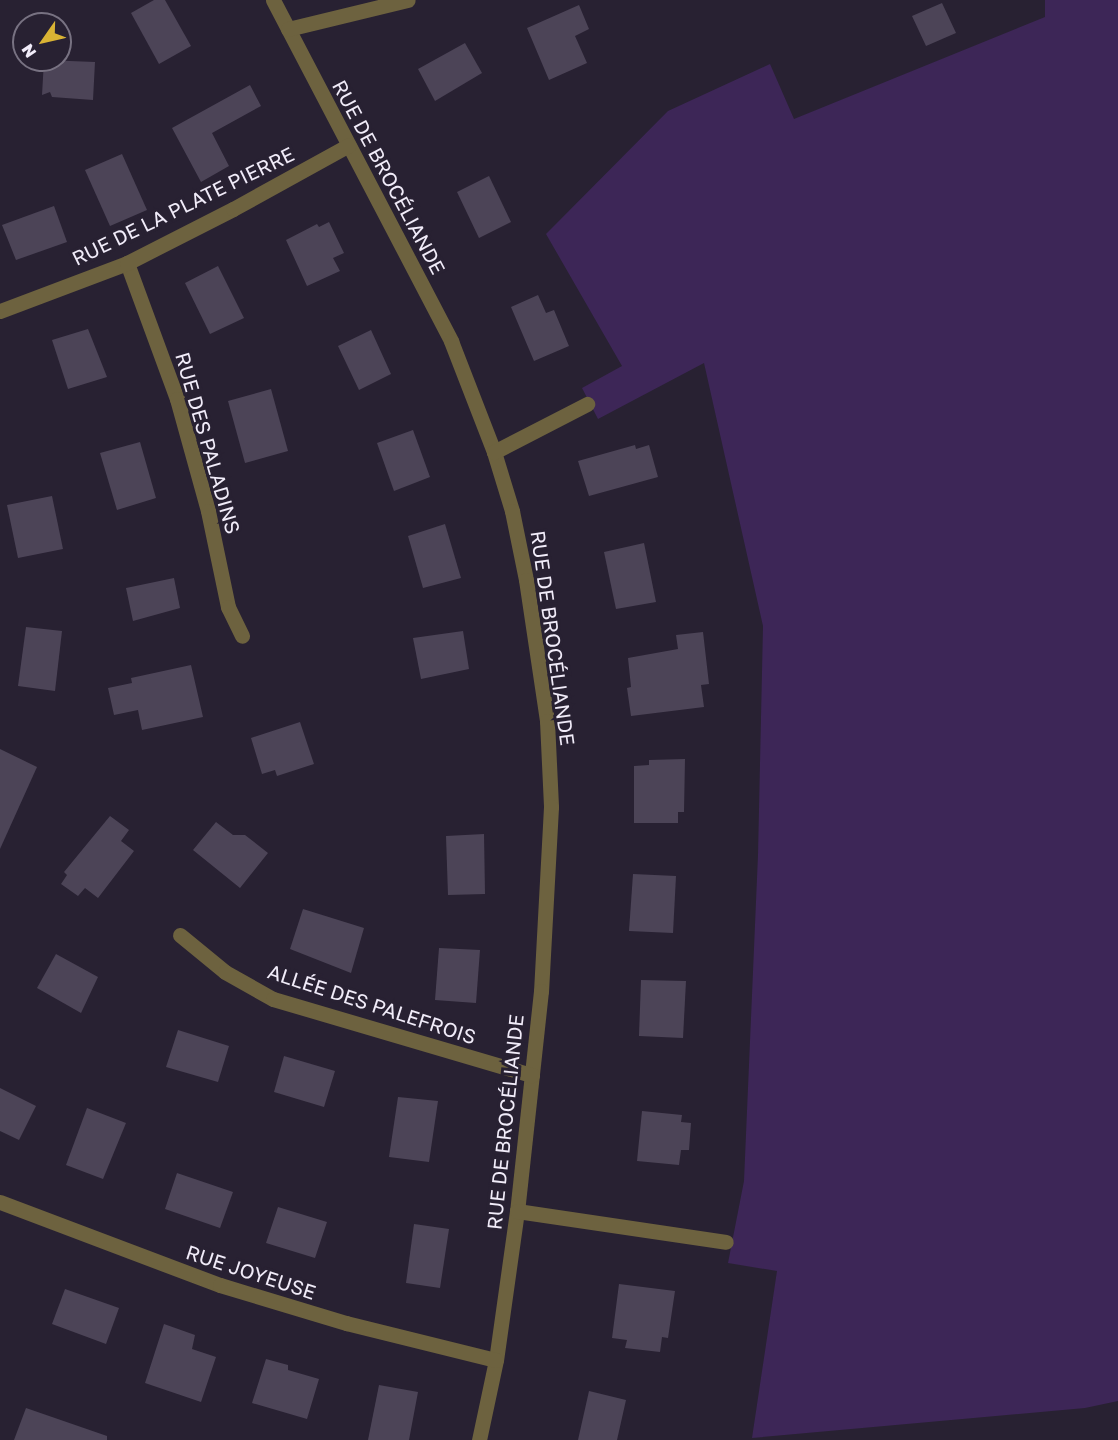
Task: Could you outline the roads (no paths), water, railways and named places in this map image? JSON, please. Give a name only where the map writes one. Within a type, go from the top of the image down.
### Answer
[{"type":"street","name":"RUE DE BROCÉLIANDE","points":[[273,0],[451,341],[494,452],[512,511],[524,569],[547,721],[551,807],[548,902],[532,1076],[517,1211],[496,1360],[479,1440]]},
{"type":"street","points":[[288,29],[408,0]]},
{"type":"street","name":"RUE DE LA PLATE PIERRE","points":[[0,311],[127,263],[233,209],[349,145]]},
{"type":"street","name":"RUE DES PALADINS","points":[[127,263],[177,399],[208,511],[228,607],[242,636]]},
{"type":"street","points":[[494,452],[587,404]]},
{"type":"street","name":"ALLÉE DES PALEFROIS","points":[[180,935],[225,972],[273,999],[532,1076]]},
{"type":"street","name":"RUE JOYEUSE","points":[[0,1202],[230,1289],[346,1323],[496,1360]]},
{"type":"street","points":[[517,1211],[726,1242]]}]
